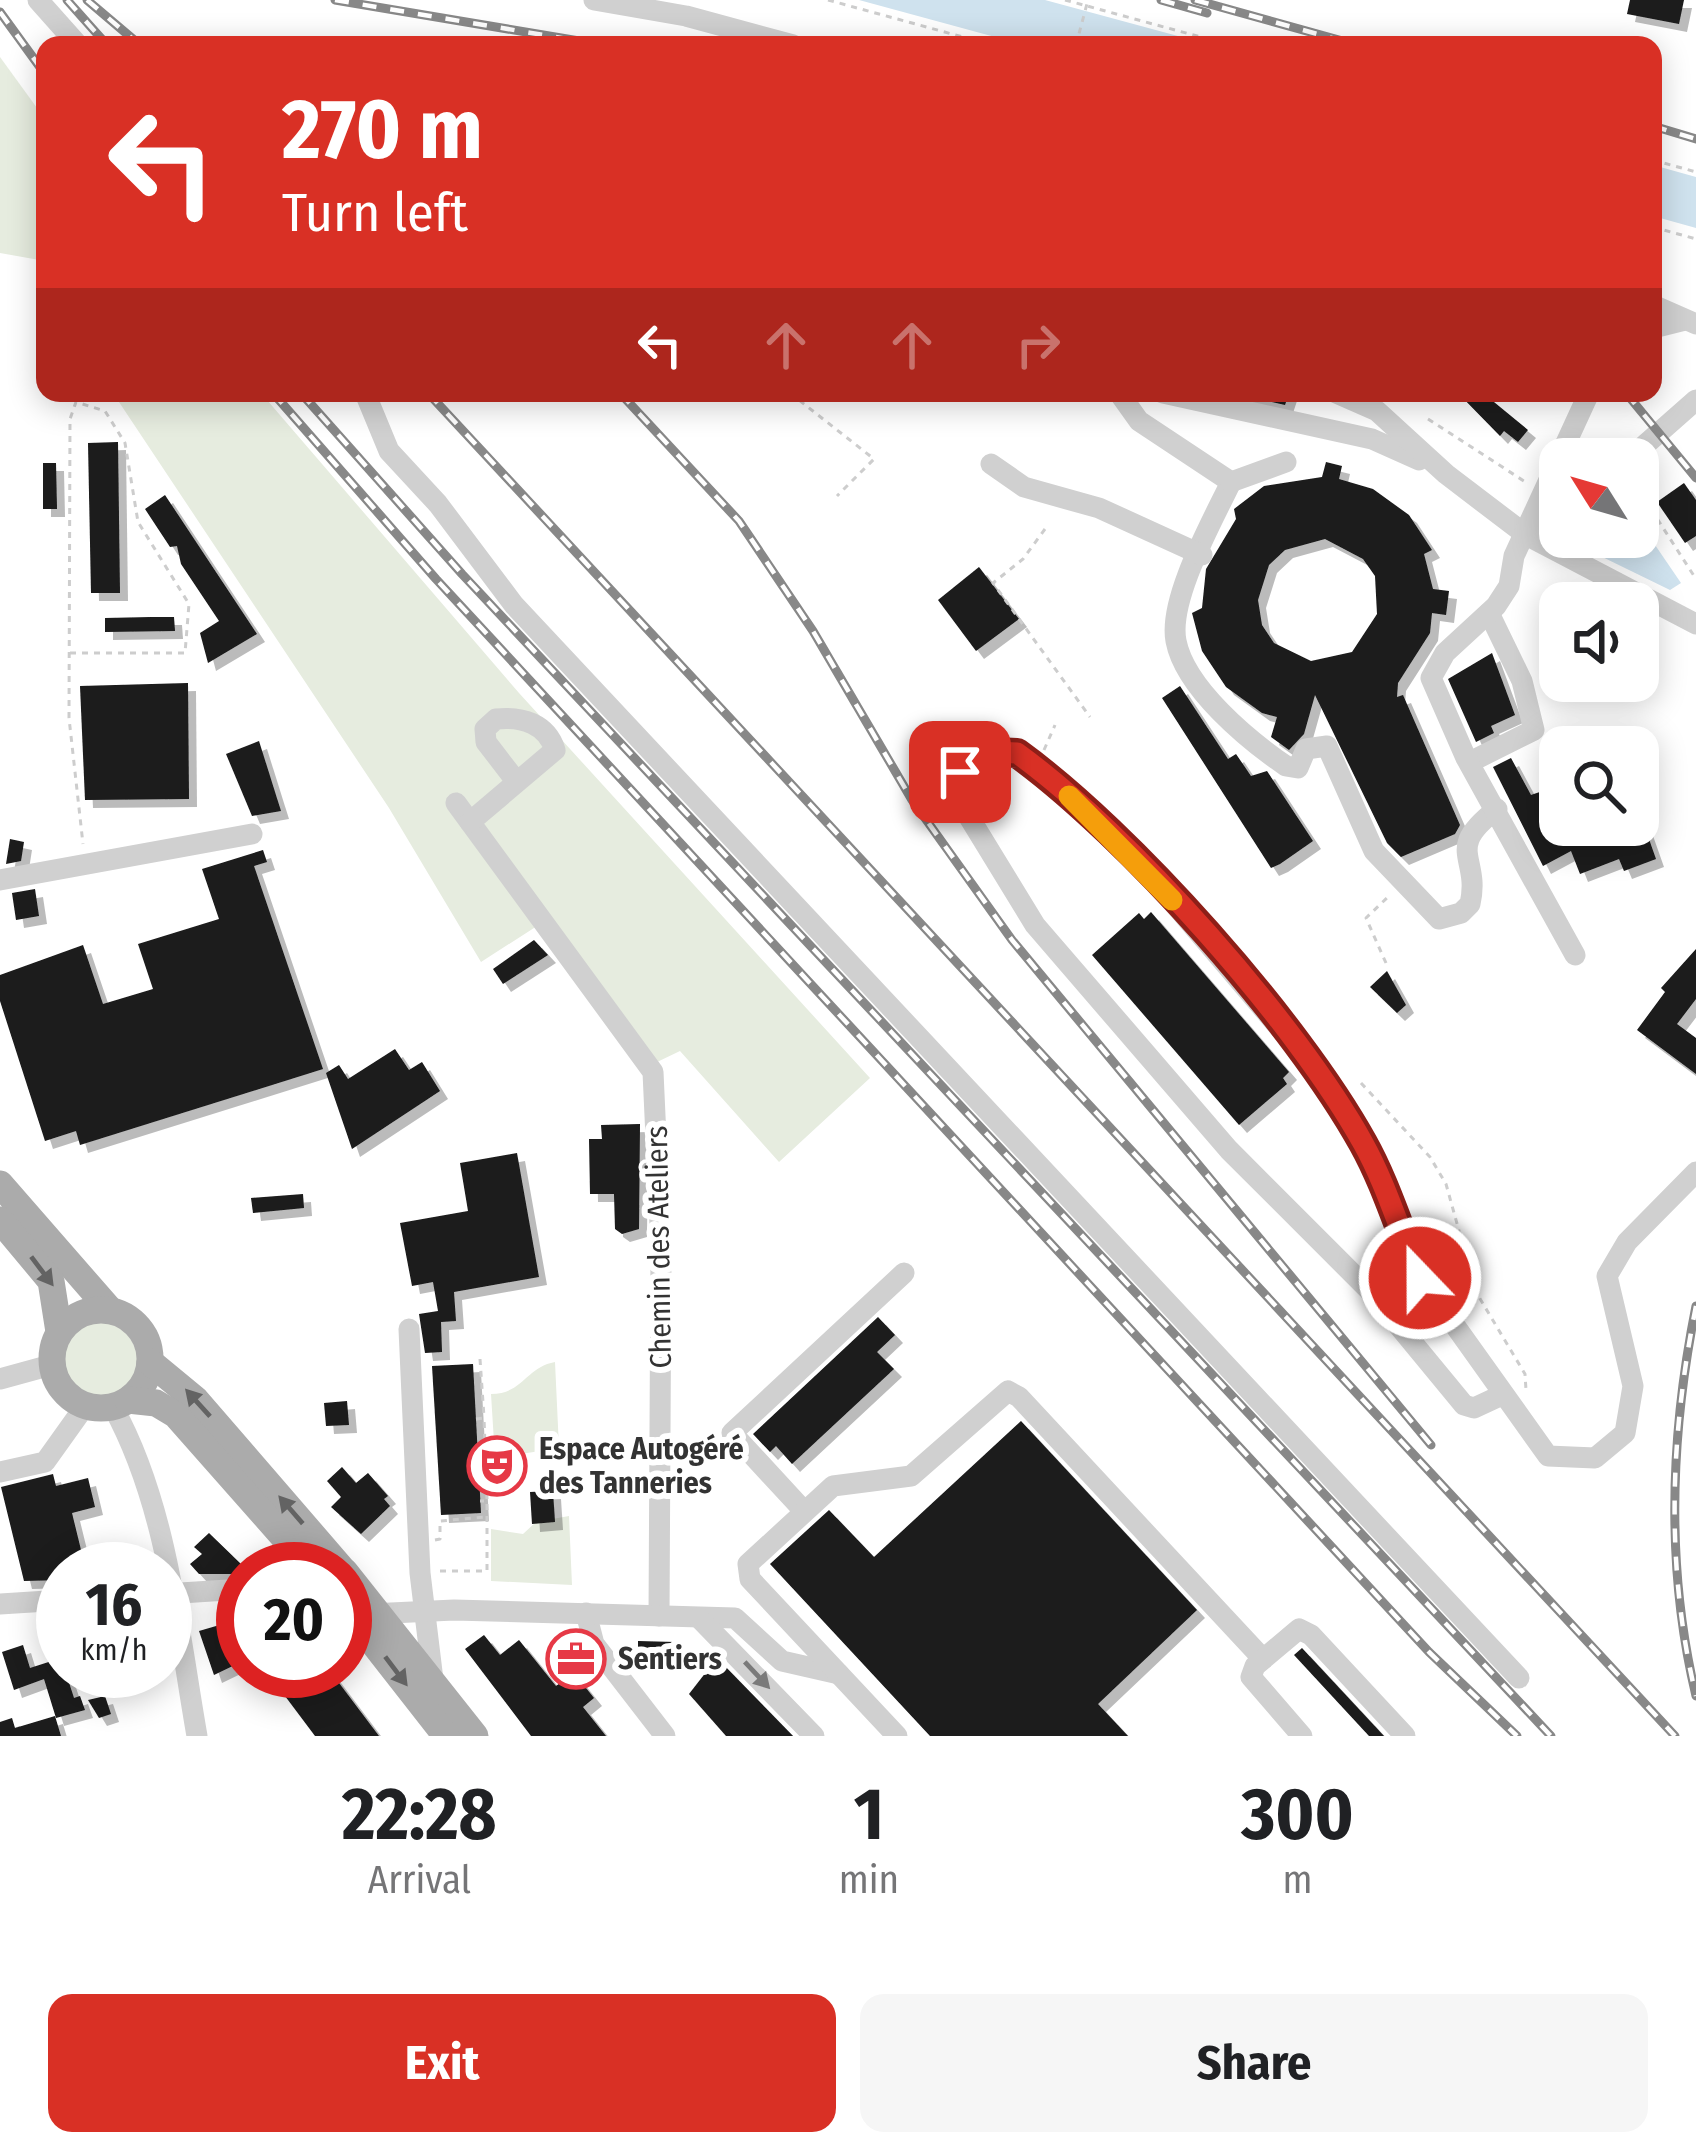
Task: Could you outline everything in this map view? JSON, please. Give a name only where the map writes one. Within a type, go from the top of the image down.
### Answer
[{"type":"main road","points":[[0,1184],[110,1310],[135,1323],[150,1362],[196,1400],[313,1542]]},
{"type":"main road","points":[[0,1220],[51,1281],[59,1332],[51,1365],[62,1390],[109,1405],[156,1403],[176,1415],[288,1542]]},
{"type":"main road","points":[[59,1332],[81,1313],[110,1310]]},
{"type":"main road","points":[[109,1405],[144,1384],[150,1362]]},
{"type":"main road","points":[[372,1612],[475,1736]]},
{"type":"main road","points":[[372,1620],[446,1736]]},
{"type":"street","points":[[38,0],[70,36]]},
{"type":"street","points":[[594,0],[686,16],[760,36]]},
{"type":"street","points":[[1662,310],[1691,325]]},
{"type":"street","points":[[369,402],[389,451],[438,504],[514,605],[1520,1678]]},
{"type":"street","points":[[1125,402],[1138,421],[1231,482]]},
{"type":"street","points":[[1204,402],[1372,439],[1446,474]]},
{"type":"street","points":[[1356,402],[1377,411],[1446,474],[1526,535],[1696,624]]},
{"type":"street","points":[[1568,438],[1585,402]]},
{"type":"street","points":[[1654,438],[1693,405]]},
{"type":"street","points":[[1286,462],[1231,482],[1199,554],[1175,638],[1198,687],[1286,766],[1298,768],[1306,749],[1327,746],[1374,851],[1439,920],[1466,910],[1473,896],[1465,844],[1471,830],[1497,809]]},
{"type":"street","points":[[992,464],[1031,490],[1099,508],[1199,554]]},
{"type":"street","points":[[1539,502],[1514,556],[1509,586],[1489,613],[1445,652],[1431,678],[1575,955]]},
{"type":"street","points":[[1526,535],[1539,528]]},
{"type":"street","points":[[1472,761],[1534,730],[1522,681],[1489,613]]},
{"type":"street","points":[[1502,1395],[1474,1408],[1464,1405],[1370,1291],[1229,1150],[1035,925],[974,829],[955,784],[964,768],[1001,751],[1017,753],[1045,775],[1148,873],[1323,1079],[1375,1165],[1420,1278],[1542,1451],[1562,1460],[1601,1456],[1625,1433],[1633,1386],[1607,1276],[1628,1240],[1696,1172]]},
{"type":"street","points":[[470,822],[516,781]]},
{"type":"street","name":"Chemin des Ateliers","points":[[456,803],[653,1072],[661,1247],[659,1616]]},
{"type":"street","points":[[0,880],[252,834]]},
{"type":"street","points":[[803,1511],[732,1433],[904,1273]]},
{"type":"street","points":[[409,1329],[420,1573],[433,1680]]},
{"type":"street","points":[[0,1379],[51,1365]]},
{"type":"street","points":[[897,1736],[746,1572],[750,1561],[833,1486],[911,1476],[1000,1395],[1012,1392],[1263,1659]]},
{"type":"street","points":[[0,1472],[45,1462],[109,1405],[137,1460],[157,1542]]},
{"type":"street","points":[[372,1596],[428,1610],[740,1619],[782,1660],[839,1674]]},
{"type":"street","points":[[0,1604],[36,1602]]},
{"type":"street","points":[[586,1613],[593,1644],[665,1736]]},
{"type":"street","points":[[698,1617],[814,1736]]},
{"type":"street","points":[[1302,1736],[1253,1682],[1253,1670],[1295,1630],[1308,1632],[1405,1736]]},
{"type":"street","points":[[190,1698],[197,1736]]},
{"type":"path","points":[[828,0],[959,36]]},
{"type":"path","points":[[1064,0],[1197,36]]},
{"type":"path","points":[[1078,36],[1088,0]]},
{"type":"path","points":[[1662,163],[1696,172]]},
{"type":"path","points":[[1662,230],[1696,239]]},
{"type":"path","points":[[70,652],[185,652],[189,604],[138,522],[125,443],[105,411],[76,402],[70,418],[69,718],[85,832],[79,864]]},
{"type":"path","points":[[801,402],[874,460],[837,496]]},
{"type":"path","points":[[1427,419],[1503,463],[1539,493]]},
{"type":"path","points":[[1659,522],[1696,578]]},
{"type":"path","points":[[1045,529],[1016,565],[993,583],[1090,717]]},
{"type":"path","points":[[1045,775],[1052,765],[1040,754],[1055,725]]},
{"type":"path","points":[[1386,963],[1366,918],[1401,884]]},
{"type":"path","points":[[1361,1083],[1430,1157],[1446,1184],[1476,1292],[1525,1374],[1525,1428]]},
{"type":"path","points":[[431,1577],[432,1571],[487,1571],[480,1359]]},
{"type":"path","points":[[476,1419],[484,1418]]},
{"type":"path","points":[[431,1540],[440,1539],[440,1521],[487,1516]]},
{"type":"shaded area","points":[[0,57],[36,107],[36,259],[0,253]]},
{"type":"shaded area","points":[[119,402],[269,402],[519,693],[870,1078],[779,1162],[680,1051],[655,1063],[551,917],[481,962],[389,808]]},
{"type":"shaded area","points":[[99,1322],[126,1333],[137,1360],[126,1387],[99,1398],[72,1387],[61,1360],[72,1333]]},
{"type":"shaded area","points":[[555,1362],[559,1448],[495,1458],[491,1394],[510,1390]]},
{"type":"shaded area","points":[[569,1516],[572,1585],[491,1581],[491,1529],[523,1534],[536,1522]]},
{"type":"water","points":[[859,0],[1045,0],[1178,36],[991,36]]},
{"type":"water","points":[[1662,168],[1696,177],[1696,228],[1662,219]]},
{"type":"water","points":[[1659,551],[1681,583],[1670,590],[1604,558],[1659,558]]},
{"type":"building","points":[[1630,0],[1684,0],[1679,24],[1627,14]]},
{"type":"building","points":[[1467,402],[1494,402],[1528,430],[1518,442],[1504,431],[1500,436]]},
{"type":"building","points":[[118,442],[120,593],[91,593],[88,443]]},
{"type":"building","points":[[1326,462],[1342,466],[1339,479],[1373,489],[1409,515],[1432,550],[1424,554],[1433,589],[1449,591],[1446,615],[1432,613],[1430,633],[1398,683],[1397,697],[1403,695],[1460,825],[1455,834],[1401,857],[1387,843],[1315,695],[1304,734],[1289,750],[1271,737],[1277,717],[1262,713],[1226,687],[1202,651],[1192,613],[1202,608],[1206,569],[1236,519],[1234,509],[1264,486],[1322,477]],"holes":[[[1325,539],[1363,559],[1375,576],[1377,614],[1352,652],[1311,661],[1274,643],[1262,625],[1258,600],[1269,565],[1285,550]]]},
{"type":"building","points":[[43,463],[56,463],[57,509],[43,509]]},
{"type":"building","points":[[1684,483],[1696,500],[1696,536],[1685,543],[1659,501]]},
{"type":"building","points":[[165,495],[257,634],[208,663],[200,633],[219,621],[181,564],[177,546],[170,547],[145,509]]},
{"type":"building","points":[[979,567],[1019,619],[976,651],[938,600]]},
{"type":"building","points":[[174,617],[175,631],[105,632],[105,618]]},
{"type":"building","points":[[1492,653],[1515,715],[1491,726],[1494,733],[1476,742],[1448,679]]},
{"type":"building","points":[[188,683],[189,799],[85,800],[80,686]]},
{"type":"building","points":[[1180,686],[1228,759],[1236,754],[1251,776],[1267,771],[1313,841],[1271,868],[1162,698]]},
{"type":"building","points":[[259,741],[281,811],[252,816],[226,754]]},
{"type":"building","points":[[1511,758],[1531,795],[1539,792],[1539,846],[1651,846],[1656,859],[1624,871],[1619,859],[1580,874],[1571,851],[1543,866],[1493,767]]},
{"type":"building","points":[[10,839],[24,842],[21,861],[6,864]]},
{"type":"building","points":[[263,850],[267,862],[254,866],[323,1069],[80,1145],[76,1131],[45,1141],[0,1001],[0,975],[83,945],[103,1004],[153,989],[138,944],[219,919],[202,869]]},
{"type":"building","points":[[35,889],[39,916],[16,920],[12,893]]},
{"type":"building","points":[[1151,912],[1289,1072],[1283,1078],[1287,1084],[1239,1125],[1092,955],[1139,913],[1144,919]]},
{"type":"building","points":[[534,940],[548,955],[503,984],[493,969]]},
{"type":"building","points":[[1696,949],[1696,999],[1677,1024],[1696,1038],[1696,1074],[1637,1030],[1665,992],[1661,988]]},
{"type":"building","points":[[1387,971],[1406,1005],[1397,1013],[1370,987]]},
{"type":"building","points":[[395,1049],[409,1070],[422,1062],[440,1091],[352,1149],[326,1073],[339,1065],[348,1079]]},
{"type":"building","points":[[640,1124],[639,1229],[622,1234],[615,1229],[614,1194],[590,1194],[589,1139],[602,1139],[601,1125]]},
{"type":"building","points":[[517,1153],[539,1277],[454,1292],[456,1321],[441,1322],[442,1352],[425,1353],[419,1314],[438,1311],[433,1282],[412,1286],[400,1223],[468,1211],[460,1163]]},
{"type":"building","points":[[303,1194],[304,1208],[253,1213],[251,1198]]},
{"type":"building","points":[[878,1317],[895,1335],[877,1352],[894,1369],[792,1464],[776,1446],[770,1452],[753,1434]]},
{"type":"building","points":[[473,1364],[481,1513],[441,1515],[432,1366]]},
{"type":"building","points":[[347,1401],[349,1425],[326,1426],[324,1403]]},
{"type":"building","points":[[1021,1421],[1197,1610],[1098,1704],[1128,1736],[930,1736],[770,1564],[829,1510],[874,1557]]},
{"type":"building","points":[[342,1467],[356,1483],[368,1473],[388,1496],[384,1499],[390,1506],[361,1534],[331,1507],[341,1497],[327,1481]]},
{"type":"building","points":[[53,1474],[56,1486],[88,1478],[95,1507],[72,1513],[79,1542],[36,1542],[36,1581],[24,1581],[1,1487]]},
{"type":"building","points":[[553,1491],[555,1522],[532,1524],[530,1492]]},
{"type":"building","points":[[209,1533],[218,1542],[216,1574],[199,1574],[192,1566],[202,1554],[194,1547]]},
{"type":"building","points":[[216,1626],[214,1675],[199,1631]]},
{"type":"building","points":[[484,1635],[500,1655],[519,1640],[556,1686],[574,1673],[594,1698],[583,1707],[606,1736],[531,1736],[465,1649]]},
{"type":"building","points":[[638,1641],[675,1642],[675,1664],[638,1663]]},
{"type":"building","points":[[23,1645],[30,1668],[36,1666],[36,1682],[14,1690],[2,1652]]},
{"type":"building","points":[[1302,1648],[1384,1736],[1369,1736],[1294,1655]]},
{"type":"building","points":[[717,1658],[793,1736],[726,1736],[689,1694]]},
{"type":"building","points":[[50,1698],[81,1698],[85,1710],[56,1718]]},
{"type":"building","points":[[106,1698],[111,1714],[99,1718],[88,1700]]},
{"type":"building","points":[[286,1698],[350,1698],[379,1736],[315,1736]]},
{"type":"building","points":[[55,1716],[61,1736],[0,1736],[0,1722],[12,1718],[15,1728]]},
{"type":"railway","points":[[67,0],[99,36]]},
{"type":"railway","points":[[87,0],[129,36]]},
{"type":"railway","points":[[335,0],[549,36]]},
{"type":"railway","points":[[1161,0],[1207,13]]},
{"type":"railway","points":[[1195,0],[1325,36]]},
{"type":"railway","points":[[0,12],[36,62]]},
{"type":"railway","points":[[1662,129],[1696,139]]},
{"type":"railway","points":[[281,402],[436,579],[1429,1652],[1517,1736]]},
{"type":"railway","points":[[309,402],[462,574],[1551,1736]]},
{"type":"railway","points":[[436,402],[1675,1736]]},
{"type":"railway","points":[[628,402],[739,521],[813,631],[912,800],[1012,940],[1431,1445]]},
{"type":"railway","points":[[1633,402],[1696,478]]},
{"type":"railway","points":[[1696,1306],[1681,1404],[1675,1501],[1679,1598],[1696,1696]]},
{"type":"slow traffic","points":[[1069,796],[1172,900]]},
{"type":"place","name":"Espace Autogéré des Tanneries","points":[[497,1466]]},
{"type":"place","name":"Sentiers","points":[[576,1659]]},
{"type":"route","points":[[960,772],[995,752],[1017,753],[1064,791],[1148,873],[1323,1079],[1375,1165],[1420,1278]]}]
